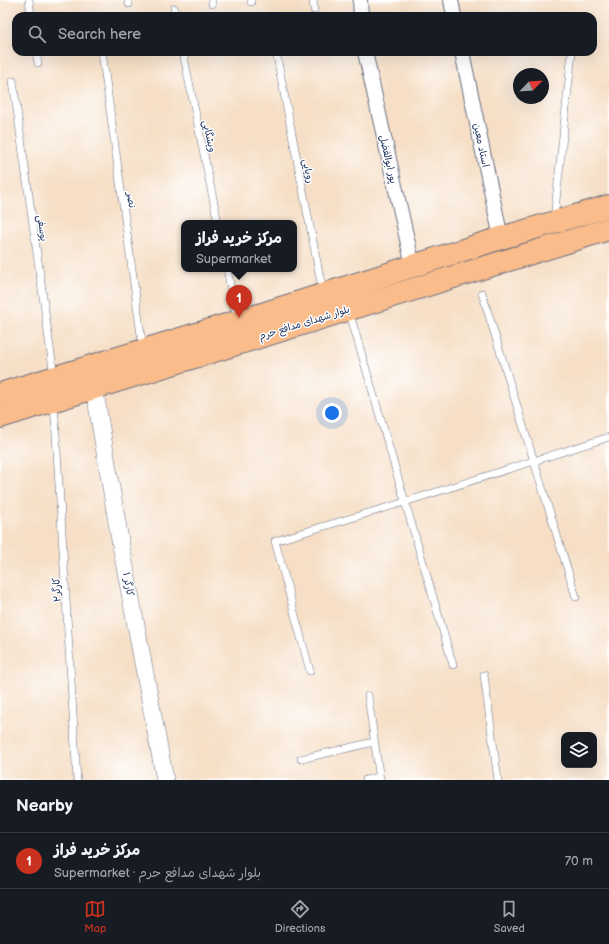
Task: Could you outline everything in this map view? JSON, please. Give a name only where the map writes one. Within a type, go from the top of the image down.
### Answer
[{"type":"main road","name":"بلوار شهدای مدافع حرم","points":[[0,394],[323,295],[501,238],[553,224],[609,206]]},
{"type":"main road","name":"بلوار شهدای مدافع حرم","points":[[0,416],[349,309],[608,232]]},
{"type":"street","points":[[360,0],[361,12]]},
{"type":"street","points":[[451,0],[453,12]]},
{"type":"street","name":"پور ابوالفضل","points":[[366,56],[413,266]]},
{"type":"street","name":"استاد معین","points":[[463,56],[501,238]]},
{"type":"street","name":"کارگر ۱","points":[[94,387],[120,540],[165,780]]},
{"type":"lane","points":[[29,0],[30,12]]},
{"type":"lane","points":[[313,0],[314,10]]},
{"type":"lane","points":[[174,8],[174,12]]},
{"type":"lane","points":[[37,56],[38,63]]},
{"type":"lane","name":"نصر","points":[[103,56],[143,350]]},
{"type":"lane","name":"ویشگایی","points":[[184,56],[217,220]]},
{"type":"lane","name":"رویایی","points":[[277,56],[323,295]]},
{"type":"lane","points":[[553,224],[572,56]]},
{"type":"lane","name":"یوسفی","points":[[13,81],[54,377]]},
{"type":"lane","points":[[228,272],[238,321]]},
{"type":"lane","points":[[482,293],[576,597]]},
{"type":"lane","points":[[349,309],[453,665]]},
{"type":"lane","name":"کارگر۲","points":[[54,400],[77,780]]},
{"type":"lane","points":[[310,670],[275,541],[405,502],[609,437]]},
{"type":"lane","points":[[484,675],[498,780]]},
{"type":"lane","points":[[366,780],[380,779],[368,696]]},
{"type":"lane","points":[[301,759],[374,742]]},
{"type":"place","name":"مرکز خرید فراز","points":[[239,318]]}]
